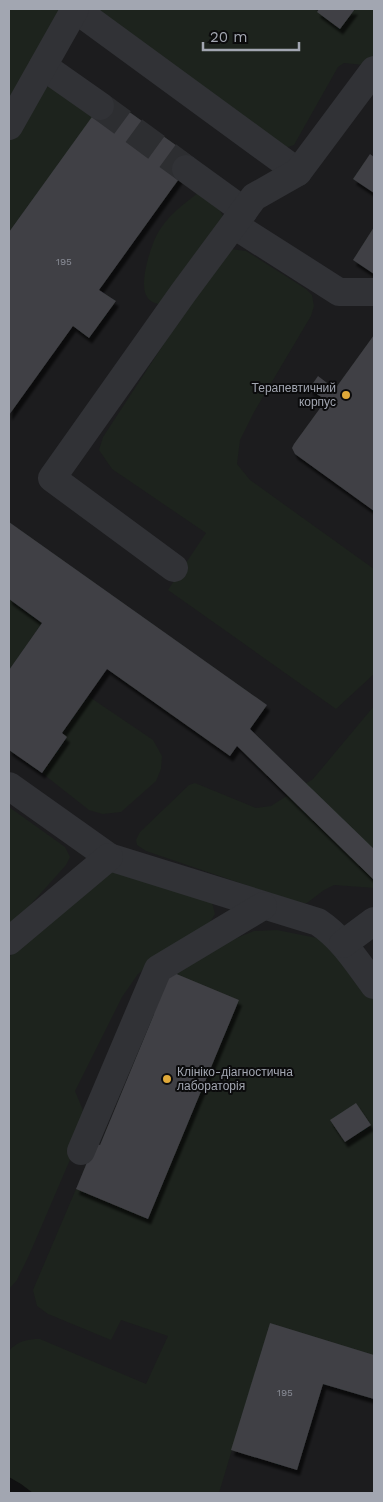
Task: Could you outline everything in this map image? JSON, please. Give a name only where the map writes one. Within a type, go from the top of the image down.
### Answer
[{"type":"lane","points":[[9,126],[75,9],[298,172]]},
{"type":"lane","points":[[43,66],[100,106]]},
{"type":"lane","points":[[174,568],[52,478],[254,196],[298,172],[374,70]]},
{"type":"lane","points":[[186,169],[239,218],[338,292],[374,292]]},
{"type":"lane","points":[[9,786],[109,857],[318,922],[332,932],[343,944],[374,985]]},
{"type":"lane","points":[[9,941],[109,857]]},
{"type":"lane","points":[[81,1151],[158,969],[263,906]]},
{"type":"lane","points":[[343,944],[374,921]]},
{"type":"shaded area","points":[[9,9],[374,9],[374,1493],[70,1493],[9,1459]]},
{"type":"shaded area","points":[[9,9],[68,9],[9,114]]},
{"type":"shaded area","points":[[89,9],[313,9],[345,22],[355,9],[374,9],[374,64],[373,66],[344,63],[338,67],[294,145],[279,150]]},
{"type":"shaded area","points":[[51,86],[93,116],[9,232],[9,138],[44,87]]},
{"type":"shaded area","points":[[198,193],[211,195],[223,216],[161,305],[154,303],[146,295],[144,280],[157,234],[178,209]]},
{"type":"shaded area","points":[[231,249],[246,251],[306,289],[312,295],[314,306],[311,316],[254,412],[240,440],[237,464],[250,480],[374,569],[374,674],[336,709],[168,590],[206,533],[112,469],[99,450],[103,437],[218,261]]},
{"type":"shaded area","points":[[9,599],[42,623],[9,670]]},
{"type":"shaded area","points":[[88,696],[153,740],[162,756],[161,769],[156,781],[121,812],[103,814],[89,810],[42,773],[67,737],[62,733]]},
{"type":"shaded area","points":[[374,706],[374,888],[334,885],[307,903],[299,903],[146,851],[137,845],[136,840],[140,832],[189,785],[195,783],[256,808],[271,806],[313,779]]},
{"type":"shaded area","points":[[9,807],[65,847],[70,857],[66,865],[9,926]]},
{"type":"shaded area","points":[[111,870],[212,902],[215,914],[210,922],[154,960],[138,974],[122,997],[75,1091],[87,1120],[30,1253],[17,1280],[9,1289],[9,957]]},
{"type":"shaded area","points":[[277,930],[317,938],[332,945],[374,997],[374,1355],[270,1323],[219,1493],[33,1493],[9,1477],[9,1351],[23,1341],[40,1339],[146,1384],[168,1336],[121,1320],[111,1340],[48,1314],[37,1306],[33,1290],[76,1189],[148,1219],[239,1000],[167,970],[212,948],[254,931]]},
{"type":"building","points":[[319,9],[355,9],[340,29],[317,12]]},
{"type":"building","points":[[107,96],[194,158],[99,290],[116,301],[89,338],[73,326],[9,415],[9,232]]},
{"type":"building","points":[[370,154],[374,157],[374,193],[353,179]]},
{"type":"building","points":[[374,227],[374,274],[353,260]]},
{"type":"building","points":[[374,335],[374,511],[295,454],[292,448],[326,400],[309,389],[318,376],[335,389]]},
{"type":"building","points":[[9,522],[267,705],[250,729],[374,849],[374,880],[237,746],[230,756],[107,669],[62,733],[67,737],[42,773],[9,750],[9,670],[42,623],[9,599]]},
{"type":"building","name":"Клініко-діагностична лабораторія","points":[[167,970],[239,1000],[148,1219],[76,1189],[95,1143],[100,1145],[154,1014],[149,1012]]},
{"type":"building","points":[[356,1103],[371,1125],[345,1142],[330,1120]]},
{"type":"building","points":[[270,1323],[374,1355],[374,1399],[323,1384],[297,1470],[231,1450]]},
{"type":"tunnel","points":[[100,106],[186,169]]},
{"type":"place","name":"Терапевтичний корпус","points":[[346,395]]},
{"type":"place","name":"Клініко-діагностична лабораторія","points":[[167,1079]]}]
